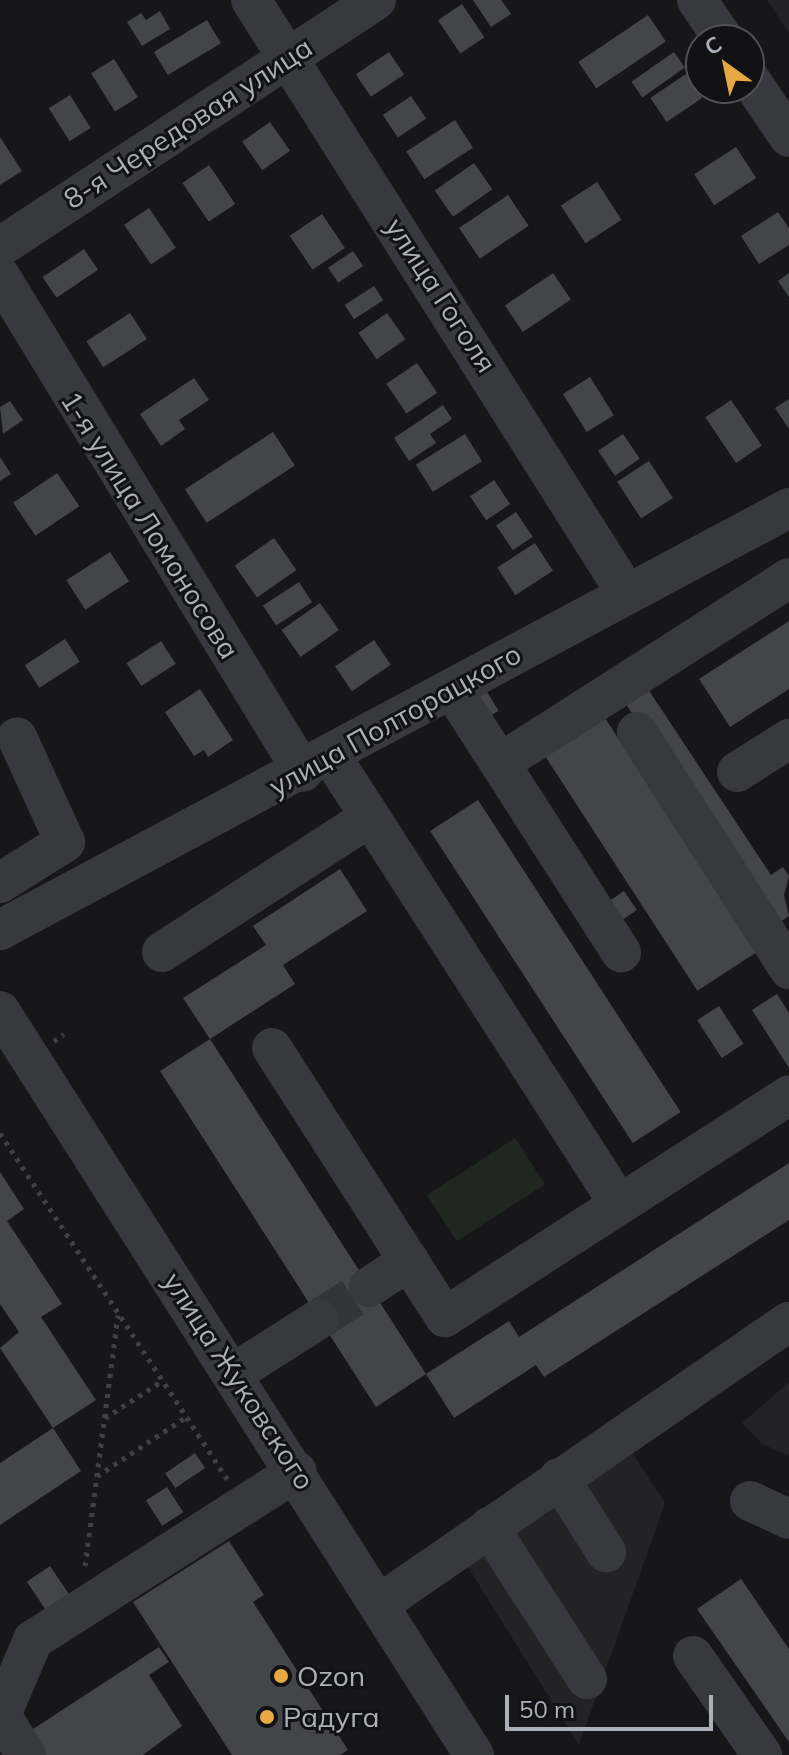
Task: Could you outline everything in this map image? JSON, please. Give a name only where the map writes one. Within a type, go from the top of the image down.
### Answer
[{"type":"street","name":"улица Гоголя","points":[[251,0],[627,594]]},
{"type":"street","name":"8-я Чередовая улица","points":[[0,247],[376,0]]},
{"type":"street","points":[[697,0],[713,24]]},
{"type":"street","points":[[765,102],[789,137]]},
{"type":"street","name":"1-я улица Ломоносова","points":[[0,276],[317,764],[370,817],[619,1204]]},
{"type":"street","name":"улица Полторацкого","points":[[0,930],[317,764],[789,508]]},
{"type":"street","points":[[500,763],[789,578]]},
{"type":"street","points":[[452,689],[621,952]]},
{"type":"street","points":[[637,732],[789,969]]},
{"type":"street","points":[[0,883],[65,842],[17,737]]},
{"type":"street","points":[[737,772],[789,739]]},
{"type":"street","points":[[162,952],[370,817]]},
{"type":"street","name":"улица Жуковского","points":[[3,1021],[297,1471],[474,1755]]},
{"type":"street","points":[[272,1048],[445,1317],[789,1095]]},
{"type":"street","points":[[369,1287],[409,1261]]},
{"type":"street","points":[[234,1373],[319,1319]]},
{"type":"street","points":[[381,1603],[789,1322]]},
{"type":"street","points":[[26,1755],[1,1715],[17,1648],[297,1471]]},
{"type":"street","points":[[559,1478],[606,1552]]},
{"type":"street","points":[[750,1501],[789,1519]]},
{"type":"street","points":[[489,1527],[587,1679]]},
{"type":"street","points":[[693,1656],[762,1755]]},
{"type":"path","points":[[0,1133],[244,1505]]},
{"type":"path","points":[[79,1611],[118,1313]]},
{"type":"path","points":[[105,1418],[162,1381]]},
{"type":"path","points":[[97,1476],[186,1417]]},
{"type":"shaded area","points":[[767,0],[789,0],[789,33]]},
{"type":"shaded area","points":[[515,1138],[545,1184],[457,1241],[427,1195]]},
{"type":"shaded area","points":[[789,1382],[789,1456],[762,1444],[742,1423]]},
{"type":"shaded area","points":[[631,1451],[665,1503],[579,1745],[466,1564]]},
{"type":"building","points":[[473,0],[501,0],[511,14],[491,27]]},
{"type":"building","points":[[462,4],[484,37],[460,53],[438,20]]},
{"type":"building","points":[[160,11],[170,29],[142,46],[127,22],[141,13],[146,20]]},
{"type":"building","points":[[648,15],[666,42],[596,89],[578,62]]},
{"type":"building","points":[[207,20],[221,43],[168,75],[154,52]]},
{"type":"building","points":[[389,52],[404,74],[371,97],[356,74]]},
{"type":"building","points":[[674,52],[685,68],[642,97],[631,82]]},
{"type":"building","points":[[114,59],[138,97],[115,111],[91,73]]},
{"type":"building","points":[[685,75],[685,104],[693,104],[667,122],[650,98]]},
{"type":"building","points":[[70,95],[91,128],[69,141],[49,108]]},
{"type":"building","points":[[411,96],[426,118],[398,137],[383,115]]},
{"type":"building","points":[[455,120],[473,148],[424,179],[406,152]]},
{"type":"building","points":[[270,122],[290,151],[262,170],[242,142]]},
{"type":"building","points":[[0,137],[22,171],[0,185]]},
{"type":"building","points":[[736,147],[756,178],[714,205],[694,174]]},
{"type":"building","points":[[474,163],[492,189],[453,217],[435,191]]},
{"type":"building","points":[[209,165],[235,204],[209,222],[182,183]]},
{"type":"building","points":[[597,182],[622,220],[585,243],[561,205]]},
{"type":"building","points":[[508,195],[529,226],[480,259],[459,228]]},
{"type":"building","points":[[149,208],[176,248],[151,265],[124,225]]},
{"type":"building","points":[[778,212],[789,228],[789,245],[759,264],[741,236]]},
{"type":"building","points":[[322,214],[345,248],[313,270],[290,236]]},
{"type":"building","points":[[84,249],[98,270],[57,298],[43,277]]},
{"type":"building","points":[[353,251],[363,266],[338,283],[328,268]]},
{"type":"building","points":[[553,273],[571,300],[523,332],[505,305]]},
{"type":"building","points":[[789,273],[789,297],[778,281]]},
{"type":"building","points":[[374,286],[383,300],[354,319],[345,305]]},
{"type":"building","points":[[130,313],[147,339],[103,367],[86,341]]},
{"type":"building","points":[[387,313],[405,339],[377,359],[358,333]]},
{"type":"building","points":[[417,363],[437,393],[406,414],[386,384]]},
{"type":"building","points":[[590,377],[614,415],[587,432],[563,394]]},
{"type":"building","points":[[194,378],[209,400],[179,420],[185,429],[161,446],[140,414]]},
{"type":"building","points":[[789,399],[789,429],[775,408]]},
{"type":"building","points":[[731,400],[762,446],[736,463],[705,417]]},
{"type":"building","points":[[10,401],[23,420],[3,434],[0,407]]},
{"type":"building","points":[[443,405],[452,419],[430,434],[436,443],[409,461],[394,438]]},
{"type":"building","points":[[273,432],[295,466],[207,523],[185,489]]},
{"type":"building","points":[[465,434],[482,461],[433,492],[416,465]]},
{"type":"building","points":[[623,434],[640,459],[615,476],[598,451]]},
{"type":"building","points":[[0,457],[11,474],[0,481]]},
{"type":"building","points":[[649,461],[673,498],[641,519],[617,482]]},
{"type":"building","points":[[57,473],[79,506],[35,536],[13,503]]},
{"type":"building","points":[[494,480],[510,504],[486,520],[470,496]]},
{"type":"building","points":[[516,512],[533,537],[513,550],[496,525]]},
{"type":"building","points":[[274,538],[296,570],[257,597],[235,566]]},
{"type":"building","points":[[535,543],[553,571],[515,595],[497,568]]},
{"type":"building","points":[[110,552],[129,581],[85,610],[66,580]]},
{"type":"building","points":[[299,582],[312,602],[276,626],[263,605]]},
{"type":"building","points":[[320,603],[339,630],[300,657],[281,630]]},
{"type":"building","points":[[789,621],[789,689],[730,727],[699,679]]},
{"type":"building","points":[[65,639],[80,662],[39,688],[25,665]]},
{"type":"building","points":[[374,640],[391,665],[352,691],[335,666]]},
{"type":"building","points":[[161,641],[176,664],[141,686],[127,663]]},
{"type":"building","points":[[642,680],[771,875],[783,867],[789,876],[784,895],[789,916],[773,927],[620,695]]},
{"type":"building","points":[[200,689],[233,740],[208,757],[204,750],[194,756],[165,712]]},
{"type":"building","points":[[487,692],[499,711],[488,718],[476,699]]},
{"type":"building","points":[[605,718],[757,952],[697,991],[545,757]]},
{"type":"building","points":[[478,800],[681,1112],[633,1143],[430,831]]},
{"type":"building","points":[[340,869],[367,911],[283,965],[295,984],[210,1039],[183,998],[266,945],[253,926]]},
{"type":"building","points":[[624,891],[637,910],[611,927],[598,908]]},
{"type":"building","points":[[777,994],[789,1013],[789,1068],[752,1010]]},
{"type":"building","points":[[719,1006],[744,1044],[722,1058],[697,1020]]},
{"type":"building","points":[[210,1039],[426,1374],[376,1407],[160,1071]]},
{"type":"building","points":[[789,1163],[789,1220],[544,1377],[536,1365],[454,1418],[426,1374],[509,1321],[519,1337]]},
{"type":"building","points":[[0,1172],[24,1209],[7,1221],[62,1304],[41,1317],[96,1400],[53,1428],[0,1348],[19,1332],[0,1304]]},
{"type":"building","points":[[53,1428],[81,1471],[0,1525],[0,1463]]},
{"type":"building","points":[[195,1453],[205,1468],[175,1488],[165,1473]]},
{"type":"building","points":[[167,1487],[183,1512],[162,1526],[146,1501]]},
{"type":"building","points":[[229,1541],[264,1595],[253,1602],[348,1750],[340,1755],[232,1755],[133,1602]]},
{"type":"building","points":[[50,1566],[73,1600],[50,1616],[27,1582]]},
{"type":"building","points":[[741,1579],[789,1649],[789,1742],[697,1609]]},
{"type":"building","points":[[159,1647],[169,1662],[149,1675],[182,1726],[143,1755],[45,1755],[30,1731]]},
{"type":"tunnel","points":[[319,1319],[369,1287]]},
{"type":"place","name":"Ozon","points":[[281,1676]]},
{"type":"place","name":"Радуга","points":[[267,1717]]}]
